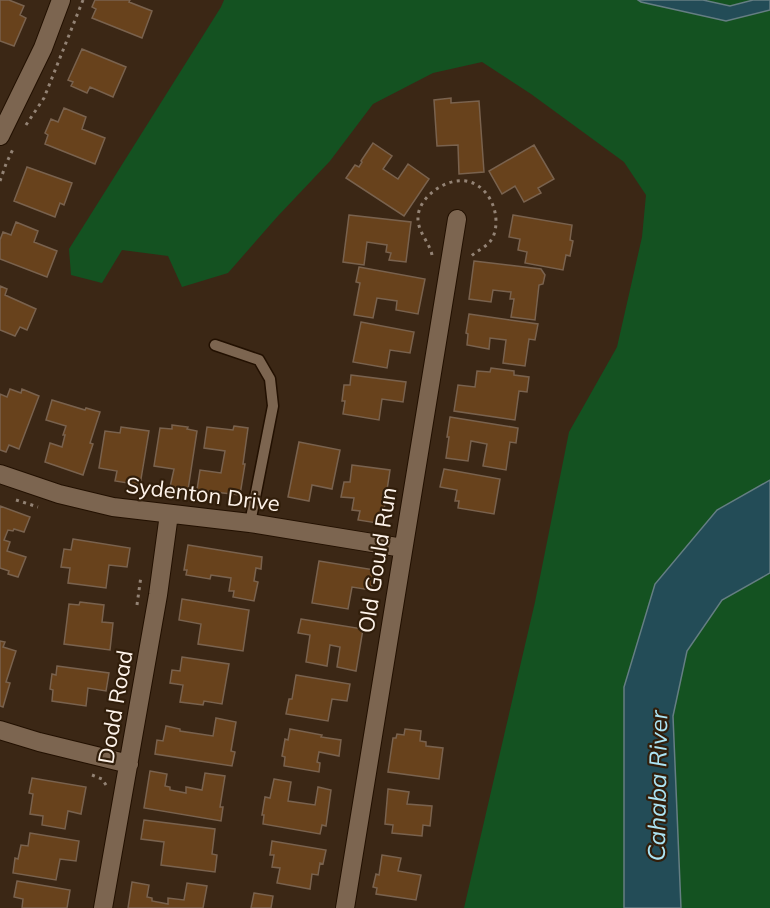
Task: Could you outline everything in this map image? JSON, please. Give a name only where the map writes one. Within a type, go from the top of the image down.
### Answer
[{"type":"street","points":[[0,136],[43,48],[61,0]]},
{"type":"street","name":"Old Gould Run","points":[[345,908],[457,219]]},
{"type":"street","name":"Sydenton Drive","points":[[0,474],[58,494],[113,507],[250,523],[403,548]]},
{"type":"street","name":"Dodd Road","points":[[103,908],[158,595],[169,514]]},
{"type":"street","points":[[0,730],[129,764]]},
{"type":"lane","points":[[215,345],[259,360],[270,379],[273,406],[250,523]]},
{"type":"green space","points":[[224,0],[638,0],[726,21],[770,10],[770,480],[717,510],[624,687],[624,908],[464,908],[535,602],[569,432],[617,347],[642,237],[646,195],[624,162],[531,94],[482,62],[433,73],[373,104],[330,161],[228,273],[182,287],[168,256],[122,250],[102,283],[71,275],[69,249]]},
{"type":"green space","points":[[703,0],[753,0],[730,6]]},
{"type":"green space","points":[[770,573],[770,908],[681,908],[673,716],[687,651],[722,600]]},
{"type":"water","points":[[638,0],[703,0],[730,6],[753,0],[770,0],[770,10],[726,21]]},
{"type":"water","name":"Cahaba River","points":[[770,480],[770,573],[722,600],[687,651],[673,716],[681,908],[624,908],[624,687],[655,584],[717,510]]},
{"type":"building","points":[[0,0],[9,0],[24,6],[20,15],[26,18],[14,46],[0,41]]},
{"type":"building","points":[[95,0],[130,0],[129,2],[152,11],[142,38],[92,18],[96,9],[92,7]]},
{"type":"building","points":[[82,49],[126,67],[113,97],[90,87],[87,93],[71,86],[73,82],[68,80]]},
{"type":"building","points":[[451,98],[451,103],[479,101],[484,172],[459,174],[458,145],[437,146],[434,100]]},
{"type":"building","points":[[64,108],[86,117],[82,129],[105,138],[95,164],[45,144],[48,135],[45,133],[51,119],[58,122]]},
{"type":"building","points":[[373,143],[392,156],[383,169],[398,179],[408,164],[429,179],[404,216],[346,178],[355,165],[359,167]]},
{"type":"building","points":[[534,145],[554,179],[538,188],[541,193],[524,202],[515,186],[502,194],[489,171]]},
{"type":"building","points":[[27,167],[72,183],[64,205],[60,203],[55,217],[14,201]]},
{"type":"building","points":[[349,215],[411,222],[406,262],[389,260],[391,253],[386,252],[387,245],[367,242],[364,265],[343,262]]},
{"type":"building","points":[[513,215],[572,225],[570,240],[573,241],[570,256],[566,255],[563,270],[525,263],[527,252],[518,250],[520,239],[509,237]]},
{"type":"building","points":[[16,222],[38,231],[34,242],[57,251],[47,277],[0,259],[0,240],[3,232],[11,235]]},
{"type":"building","points":[[474,261],[541,269],[545,275],[543,284],[539,285],[535,320],[511,317],[514,299],[510,299],[511,292],[493,290],[491,302],[469,299]]},
{"type":"building","points":[[359,267],[425,279],[418,314],[396,310],[397,301],[377,298],[373,318],[354,315],[360,283],[356,282]]},
{"type":"building","points":[[0,286],[7,289],[5,295],[36,309],[27,330],[20,327],[15,336],[0,330]]},
{"type":"building","points":[[469,314],[538,324],[535,340],[529,339],[525,366],[503,363],[506,340],[490,338],[489,349],[467,345]]},
{"type":"building","points":[[361,322],[414,332],[410,353],[390,350],[387,368],[353,362]]},
{"type":"building","points":[[491,368],[514,371],[514,375],[529,377],[527,392],[519,391],[515,420],[454,411],[458,385],[475,387],[477,371],[490,372]]},
{"type":"building","points":[[351,375],[406,382],[403,402],[382,399],[379,420],[343,414],[344,385],[350,385]]},
{"type":"building","points":[[10,389],[21,393],[22,389],[39,396],[19,449],[9,445],[6,452],[0,450],[0,394],[7,397]]},
{"type":"building","points":[[52,400],[100,412],[83,475],[45,462],[50,443],[62,447],[65,435],[63,435],[66,426],[46,420]]},
{"type":"building","points":[[450,417],[518,428],[516,443],[510,442],[506,470],[483,466],[487,444],[471,441],[468,461],[446,458]]},
{"type":"building","points":[[172,425],[197,431],[188,490],[170,487],[174,469],[154,466],[160,428],[172,429]]},
{"type":"building","points":[[234,426],[248,428],[240,495],[197,490],[200,470],[221,473],[225,451],[204,448],[207,427],[233,430]]},
{"type":"building","points":[[121,427],[149,431],[140,485],[115,481],[117,471],[99,468],[105,431],[120,433]]},
{"type":"building","points":[[299,442],[340,450],[332,489],[312,485],[309,501],[288,497]]},
{"type":"building","points":[[352,465],[390,470],[383,517],[378,514],[377,523],[358,520],[360,511],[352,510],[354,498],[341,497],[344,482],[350,482]]},
{"type":"building","points":[[444,469],[500,479],[494,514],[458,508],[459,501],[455,501],[457,490],[440,487]]},
{"type":"building","points":[[0,506],[30,517],[24,532],[8,530],[4,540],[10,542],[7,551],[26,557],[18,577],[0,568]]},
{"type":"building","points":[[73,539],[130,548],[127,567],[109,565],[106,588],[68,583],[70,568],[61,567],[64,549],[71,550]]},
{"type":"building","points":[[188,545],[262,557],[261,569],[256,568],[254,581],[258,582],[254,601],[233,597],[234,591],[229,591],[231,578],[211,575],[210,579],[186,575],[187,570],[184,570]]},
{"type":"building","points":[[319,561],[375,570],[371,590],[352,587],[348,609],[312,603]]},
{"type":"building","points":[[182,599],[249,610],[243,651],[198,644],[201,624],[179,620]]},
{"type":"building","points":[[80,602],[104,605],[102,622],[113,623],[110,650],[64,644],[69,604],[79,605]]},
{"type":"building","points":[[301,619],[363,629],[356,671],[337,667],[340,647],[330,645],[327,666],[306,662],[310,635],[298,633]]},
{"type":"building","points":[[0,641],[5,642],[3,647],[16,651],[6,682],[10,683],[3,707],[0,706]]},
{"type":"building","points":[[182,657],[229,664],[222,704],[204,701],[203,705],[180,702],[183,685],[170,683],[172,670],[180,671]]},
{"type":"building","points":[[57,666],[109,673],[106,691],[88,688],[86,706],[52,701],[53,690],[50,689],[52,674],[56,675]]},
{"type":"building","points":[[296,675],[350,684],[347,701],[332,699],[328,721],[286,714],[289,699],[292,699]]},
{"type":"building","points":[[216,718],[236,722],[231,751],[235,752],[232,766],[155,754],[157,740],[163,741],[166,726],[180,729],[180,731],[213,736]]},
{"type":"building","points":[[290,729],[341,740],[339,756],[319,752],[317,762],[320,763],[319,772],[284,766],[285,757],[282,756],[285,739],[288,740]]},
{"type":"building","points":[[405,729],[421,731],[420,741],[426,742],[426,746],[443,748],[439,779],[388,772],[393,738],[396,738],[397,734],[404,735]]},
{"type":"building","points":[[150,771],[167,774],[165,786],[170,787],[170,790],[186,793],[186,787],[202,790],[205,773],[225,776],[220,807],[223,807],[221,821],[144,808]]},
{"type":"building","points":[[32,778],[86,787],[81,814],[68,811],[65,829],[42,825],[43,816],[30,814],[33,794],[29,793]]},
{"type":"building","points":[[274,779],[291,782],[288,801],[315,805],[318,787],[331,790],[326,826],[322,825],[320,834],[263,824],[265,797],[270,798]]},
{"type":"building","points":[[388,789],[409,792],[407,804],[432,806],[430,826],[423,825],[422,836],[392,833],[393,825],[385,824]]},
{"type":"building","points":[[144,820],[215,829],[212,854],[217,855],[215,872],[161,865],[164,842],[141,839]]},
{"type":"building","points":[[30,833],[79,841],[76,861],[60,859],[56,880],[13,873],[15,858],[18,859],[21,845],[28,846]]},
{"type":"building","points":[[272,841],[326,850],[318,875],[312,874],[310,889],[277,883],[280,868],[272,867],[274,855],[270,855]]},
{"type":"building","points":[[382,855],[401,858],[398,871],[421,875],[416,900],[376,894],[377,888],[373,887],[376,874],[379,875]]},
{"type":"building","points":[[17,881],[70,890],[67,908],[22,908],[23,899],[14,897]]},
{"type":"building","points":[[132,882],[149,885],[147,897],[152,898],[152,901],[168,904],[168,898],[184,900],[187,883],[207,886],[203,908],[128,908]]},
{"type":"building","points":[[254,893],[273,896],[271,908],[251,908]]}]
